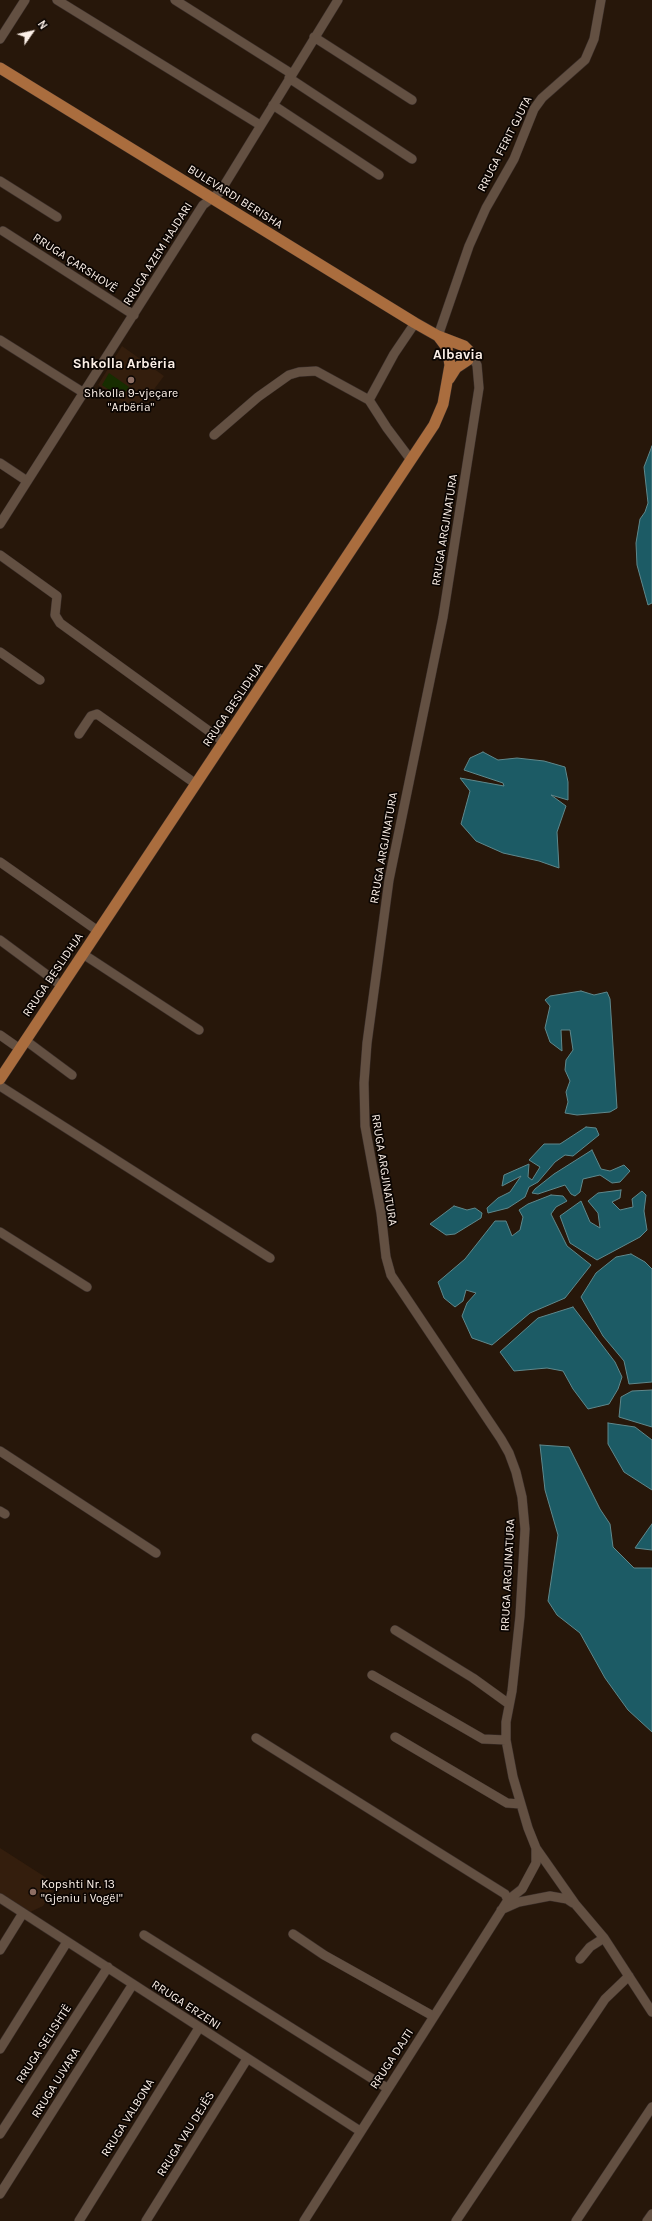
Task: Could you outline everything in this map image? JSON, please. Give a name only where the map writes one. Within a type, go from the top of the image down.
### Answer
[{"type":"main road","name":"BULEVARDI BERISHA","points":[[0,68],[415,323],[438,336],[458,344]]},
{"type":"main road","points":[[438,336],[450,357],[456,364],[463,364]]},
{"type":"main road","points":[[448,380],[456,368],[468,360],[469,351],[464,346],[458,344],[452,348],[450,357]]},
{"type":"main road","name":"RRUGA BESLIDHJA","points":[[0,1079],[439,416],[448,380],[450,357]]},
{"type":"street","points":[[0,39],[25,0]]},
{"type":"street","points":[[57,0],[260,125]]},
{"type":"street","points":[[175,0],[291,76],[412,159]]},
{"type":"street","name":"RRUGA AZEM HAJDARI","points":[[0,524],[203,205],[220,192],[338,0]]},
{"type":"street","name":"RRUGA FERIT GJUTA","points":[[438,336],[469,246],[486,208],[514,159],[534,109],[542,98],[585,60],[594,40],[601,0]]},
{"type":"street","points":[[314,37],[412,100]]},
{"type":"street","points":[[273,105],[379,175]]},
{"type":"street","points":[[0,181],[57,217]]},
{"type":"street","name":"RRUGA ÇARSHOVË","points":[[3,231],[134,315]]},
{"type":"street","points":[[369,400],[394,354],[415,323]]},
{"type":"street","points":[[0,340],[84,393]]},
{"type":"street","name":"RRUGA ARGJINATURA","points":[[469,351],[477,365],[479,388],[443,617],[389,880],[368,1043],[363,1112],[381,1213],[386,1257],[391,1275],[501,1439],[509,1453],[516,1472],[522,1497],[525,1529],[520,1616],[506,1740],[520,1804],[536,1848]]},
{"type":"street","points":[[463,364],[472,370],[479,388]]},
{"type":"street","points":[[214,435],[264,392],[289,375],[299,372],[316,371],[369,400],[386,428],[411,460]]},
{"type":"street","points":[[0,463],[27,481]]},
{"type":"street","points":[[0,555],[57,596],[55,615],[60,623],[224,742]]},
{"type":"street","points":[[0,652],[40,680]]},
{"type":"street","points":[[79,734],[91,716],[97,714],[196,784]]},
{"type":"street","points":[[0,862],[98,931]]},
{"type":"street","points":[[0,940],[62,986]]},
{"type":"street","points":[[83,954],[199,1030]]},
{"type":"street","points":[[0,1036],[23,1045],[72,1075]]},
{"type":"street","points":[[0,1086],[270,1258]]},
{"type":"street","points":[[0,1232],[87,1287]]},
{"type":"street","points":[[0,1451],[156,1553]]},
{"type":"street","points":[[395,1630],[473,1678],[509,1704]]},
{"type":"street","points":[[372,1675],[484,1739],[506,1740]]},
{"type":"street","points":[[394,1737],[507,1803],[520,1804]]},
{"type":"street","points":[[256,1738],[505,1894],[508,1900]]},
{"type":"street","points":[[536,1848],[536,1863],[528,1880],[528,1885],[532,1894],[566,1899],[576,1905]]},
{"type":"street","points":[[536,1848],[576,1905],[604,1938],[652,2012]]},
{"type":"street","points":[[502,1910],[519,1902],[545,1897],[554,1893],[557,1884],[555,1875],[547,1869],[542,1868],[533,1871]]},
{"type":"street","name":"RRUGA DAJTI","points":[[304,2221],[387,2088],[508,1900],[522,1889],[528,1880]]},
{"type":"street","name":"RRUGA ERZENI","points":[[0,1898],[360,2131]]},
{"type":"street","points":[[0,1950],[23,1913]]},
{"type":"street","points":[[293,1934],[324,1955],[433,2016]]},
{"type":"street","points":[[144,1935],[387,2088]]},
{"type":"street","points":[[580,1959],[590,1947],[604,1938]]},
{"type":"street","points":[[0,2049],[67,1942]]},
{"type":"street","name":"RRUGA SELISHTË","points":[[0,2134],[108,1967]]},
{"type":"street","points":[[456,2221],[605,1999],[629,1976]]},
{"type":"street","name":"RRUGA UJVARA","points":[[0,2194],[133,1984]]},
{"type":"street","name":"RRUGA VALBONA","points":[[78,2221],[199,2028]]},
{"type":"street","name":"RRUGA VAU DEJËS","points":[[146,2221],[248,2059]]},
{"type":"street","points":[[576,2221],[652,2106]]},
{"type":"street","points":[[648,2221],[652,2214]]},
{"type":"shaded area","name":"Shkolla 9-vjeçare \"Arbëria\"","points":[[122,346],[164,376],[137,412],[98,385]]},
{"type":"shaded area","points":[[0,1848],[56,1884],[43,1906],[30,1912],[0,1893]]},
{"type":"green space","points":[[109,373],[129,387],[121,398],[102,385]]},
{"type":"water","points":[[652,446],[652,603],[648,605],[637,565],[636,543],[640,519],[645,512],[648,503],[644,467]]},
{"type":"water","points":[[483,752],[498,760],[517,758],[544,761],[565,767],[568,782],[568,800],[551,795],[566,806],[557,832],[559,868],[539,861],[503,853],[476,841],[461,824],[470,791],[460,778],[504,786],[503,783],[464,770],[470,758]]},
{"type":"water","points":[[581,991],[594,995],[607,992],[610,999],[617,1108],[610,1112],[577,1115],[565,1113],[568,1102],[566,1092],[570,1081],[565,1070],[566,1060],[573,1050],[570,1030],[561,1030],[562,1051],[550,1042],[545,1028],[550,1006],[545,1000],[550,996]]},
{"type":"water","points":[[586,1127],[596,1128],[599,1135],[573,1156],[565,1155],[555,1162],[538,1182],[529,1187],[525,1197],[508,1208],[488,1213],[487,1208],[498,1198],[510,1192],[521,1176],[502,1186],[504,1175],[529,1164],[528,1177],[532,1180],[540,1167],[529,1160],[544,1144],[560,1144]]},
{"type":"water","points":[[592,1150],[601,1169],[610,1171],[624,1165],[630,1171],[620,1182],[612,1183],[600,1175],[583,1179],[580,1192],[575,1196],[571,1194],[565,1185],[538,1194],[532,1193],[554,1174]]},
{"type":"water","points":[[621,1190],[620,1198],[612,1202],[620,1210],[633,1207],[632,1199],[642,1191],[646,1195],[644,1211],[647,1230],[640,1237],[597,1260],[570,1243],[560,1216],[581,1201],[590,1222],[600,1228],[598,1213],[588,1201],[598,1193]]},
{"type":"water","points":[[551,1195],[563,1196],[567,1201],[556,1207],[551,1214],[567,1246],[591,1265],[565,1298],[530,1313],[492,1345],[472,1338],[462,1316],[467,1303],[476,1293],[466,1290],[463,1301],[455,1307],[444,1298],[438,1282],[465,1259],[495,1221],[506,1221],[512,1236],[520,1230],[523,1217],[519,1210],[528,1204]]},
{"type":"water","points":[[454,1206],[467,1210],[475,1208],[482,1213],[481,1218],[455,1234],[446,1235],[430,1224]]},
{"type":"water","points":[[631,1254],[645,1262],[652,1269],[652,1382],[629,1384],[624,1361],[603,1336],[581,1297],[596,1273],[616,1257]]},
{"type":"water","points":[[573,1307],[615,1362],[622,1377],[618,1389],[609,1404],[588,1409],[573,1389],[563,1371],[547,1368],[514,1371],[500,1352],[538,1318]]},
{"type":"water","points":[[652,1390],[652,1427],[619,1417],[621,1397],[632,1391]]},
{"type":"water","points":[[608,1423],[635,1427],[652,1440],[652,1490],[624,1472],[608,1444]]},
{"type":"water","points":[[540,1445],[569,1447],[600,1509],[610,1524],[613,1547],[634,1568],[652,1568],[652,1732],[628,1710],[605,1678],[580,1633],[557,1615],[548,1601],[558,1535],[545,1490]]},
{"type":"water","points":[[652,1524],[652,1550],[635,1548],[649,1528]]},
{"type":"place","name":"Shkolla 9-vjeçare \"Arbëria\"","points":[[131,380]]},
{"type":"place","name":"Kopshti Nr. 13 \"Gjeniu i Vogël\"","points":[[33,1892]]},
{"type":"district","name":"Albavia","points":[[458,355]]},
{"type":"district","name":"Shkolla Arbëria","points":[[124,364]]}]
